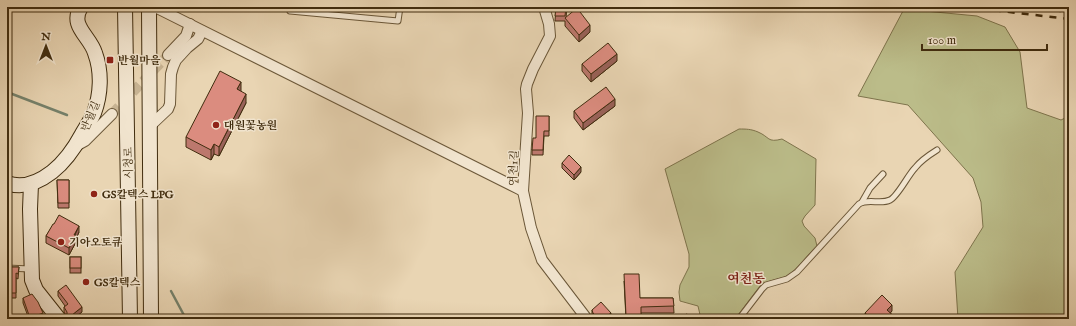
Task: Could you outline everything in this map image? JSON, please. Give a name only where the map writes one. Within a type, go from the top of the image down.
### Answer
[{"type":"street","name":"반월길","points":[[31,184],[41,179],[68,158],[93,114],[98,98],[100,87],[98,62],[92,44],[78,26],[77,15],[81,7]]},
{"type":"street","name":"시청로","points":[[125,7],[130,319]]},
{"type":"street","name":"시청로","points":[[149,7],[150,126],[155,264],[152,319]]},
{"type":"street","points":[[155,7],[523,191]]},
{"type":"street","name":"여천1길","points":[[544,7],[549,24],[550,36],[531,73],[526,89],[528,113],[523,191],[531,228],[542,260],[587,319]]},
{"type":"street","points":[[168,55],[186,36],[190,24]]},
{"type":"street","points":[[150,126],[168,109],[170,104],[171,74],[176,60],[198,39],[202,31]]},
{"type":"street","points":[[76,146],[85,141],[112,114]]},
{"type":"street","points":[[9,183],[17,185],[31,184],[31,277],[34,285],[59,319]]},
{"type":"street","points":[[9,183],[25,195],[30,209]]},
{"type":"lane","points":[[291,7],[290,11],[398,21],[400,7]]},
{"type":"lane","points":[[862,202],[882,202],[890,200],[922,160],[937,150]]},
{"type":"lane","points":[[739,319],[762,288],[766,285],[787,279],[797,272],[852,210],[862,202],[870,188],[883,174]]},
{"type":"lane","points":[[7,268],[31,269]]},
{"type":"green space","points":[[904,9],[977,16],[1005,27],[1020,52],[1027,108],[1061,120],[1069,116],[1069,319],[958,319],[955,272],[983,227],[981,202],[973,178],[908,105],[858,96]]},
{"type":"green space","points":[[739,129],[755,131],[771,140],[782,139],[816,159],[815,205],[802,221],[804,226],[815,238],[817,246],[795,270],[787,276],[766,282],[760,286],[735,319],[701,319],[698,306],[680,301],[680,285],[689,267],[689,254],[665,169]]},
{"type":"building","points":[[556,7],[566,7],[565,16],[555,16]]},
{"type":"building","points":[[577,8],[590,25],[579,35],[565,18]]},
{"type":"building","points":[[608,43],[617,54],[591,74],[582,64]]},
{"type":"building","name":"대원꽃농원","points":[[220,71],[241,82],[237,89],[246,94],[219,147],[214,144],[211,150],[186,137]]},
{"type":"building","points":[[606,87],[615,99],[583,123],[574,111]]},
{"type":"building","points":[[536,116],[549,116],[549,131],[544,131],[543,150],[532,150],[533,138],[536,138]]},
{"type":"building","points":[[569,155],[581,167],[574,175],[562,163]]},
{"type":"building","points":[[57,180],[69,180],[69,203],[58,203]]},
{"type":"building","points":[[59,215],[79,226],[69,248],[46,236]]},
{"type":"building","points":[[70,257],[81,257],[81,268],[70,268]]},
{"type":"building","points":[[7,267],[19,267],[18,274],[16,273],[16,293],[7,293]]},
{"type":"building","points":[[624,274],[639,274],[640,298],[673,298],[674,306],[641,307],[641,316],[626,316]]},
{"type":"building","points":[[66,285],[82,307],[67,319],[67,312],[64,307],[68,304],[58,291]]},
{"type":"building","points":[[32,294],[43,313],[30,318],[23,298]]},
{"type":"building","points":[[882,295],[892,305],[887,310],[897,319],[883,319],[881,317],[879,319],[872,319],[865,313]]},
{"type":"building","points":[[601,302],[611,313],[603,319],[598,319],[592,310]]},
{"type":"building","points":[[686,314],[700,318],[700,319],[685,319]]},
{"type":"waterway","points":[[7,92],[67,115]]},
{"type":"waterway","points":[[171,291],[186,319]]},
{"type":"tunnel","points":[[112,114],[168,55]]},
{"type":"railway","points":[[966,7],[1069,19]]},
{"type":"railway","points":[[1026,7],[1069,12]]},
{"type":"place","name":"반월마을","points":[[110,60]]},
{"type":"place","name":"대원꽃농원","points":[[216,125]]},
{"type":"place","name":"GS칼텍스 LPG","points":[[94,194]]},
{"type":"place","name":"기아오토큐","points":[[61,242]]},
{"type":"place","name":"GS칼텍스","points":[[86,282]]},
{"type":"district","name":"여천동","points":[[746,278]]}]
